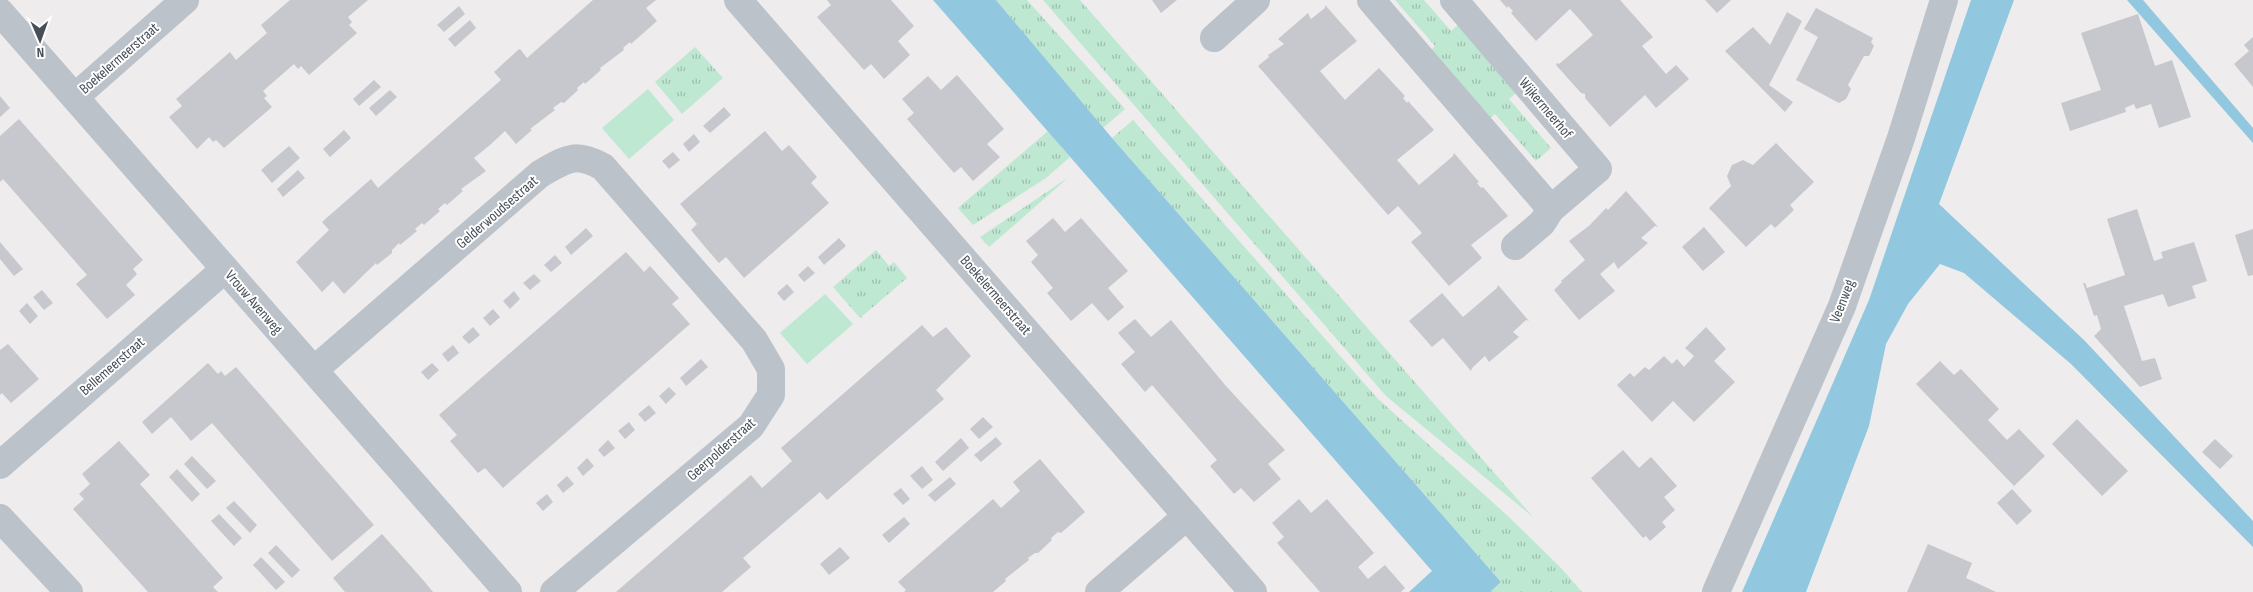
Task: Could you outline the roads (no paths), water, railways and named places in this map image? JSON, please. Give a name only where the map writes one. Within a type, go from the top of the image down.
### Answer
[{"type":"street","name":"Boekelermeerstraat","points":[[75,97],[186,0]]},
{"type":"street","name":"Boekelermeerstraat","points":[[738,0],[1253,592]]},
{"type":"street","points":[[1214,38],[1256,0]]},
{"type":"street","points":[[1371,0],[1550,209]]},
{"type":"street","name":"Wijkermeerhof","points":[[1454,0],[1598,169],[1550,209],[1542,223],[1515,246]]},
{"type":"street","name":"Veenweg","points":[[1716,592],[1842,306],[1901,138],[1944,0]]},
{"type":"street","name":"Vrouw Avenweg","points":[[0,12],[508,592]]},
{"type":"street","name":"Gelderwoudsestraat","points":[[314,370],[540,174],[567,158],[587,158],[603,166],[678,253]]},
{"type":"street","name":"Geerpolderstraat","points":[[554,592],[751,426],[771,395],[771,369],[754,340],[678,253]]},
{"type":"street","name":"Bellemeerstraat","points":[[0,465],[225,269]]},
{"type":"street","points":[[1099,592],[1187,516]]},
{"type":"street","points":[[0,518],[69,592]]},
{"type":"water","points":[[933,0],[996,0],[1112,138],[1501,582],[1490,592],[1409,592],[1432,571]]},
{"type":"water","points":[[1971,0],[2014,0],[1939,204],[2085,341],[2253,521],[2253,547],[2071,364],[1964,273],[1940,264],[1908,304],[1886,344],[1869,426],[1806,592],[1742,592],[1869,300]]},
{"type":"water","points":[[2127,0],[2143,0],[2253,128],[2253,143]]}]
